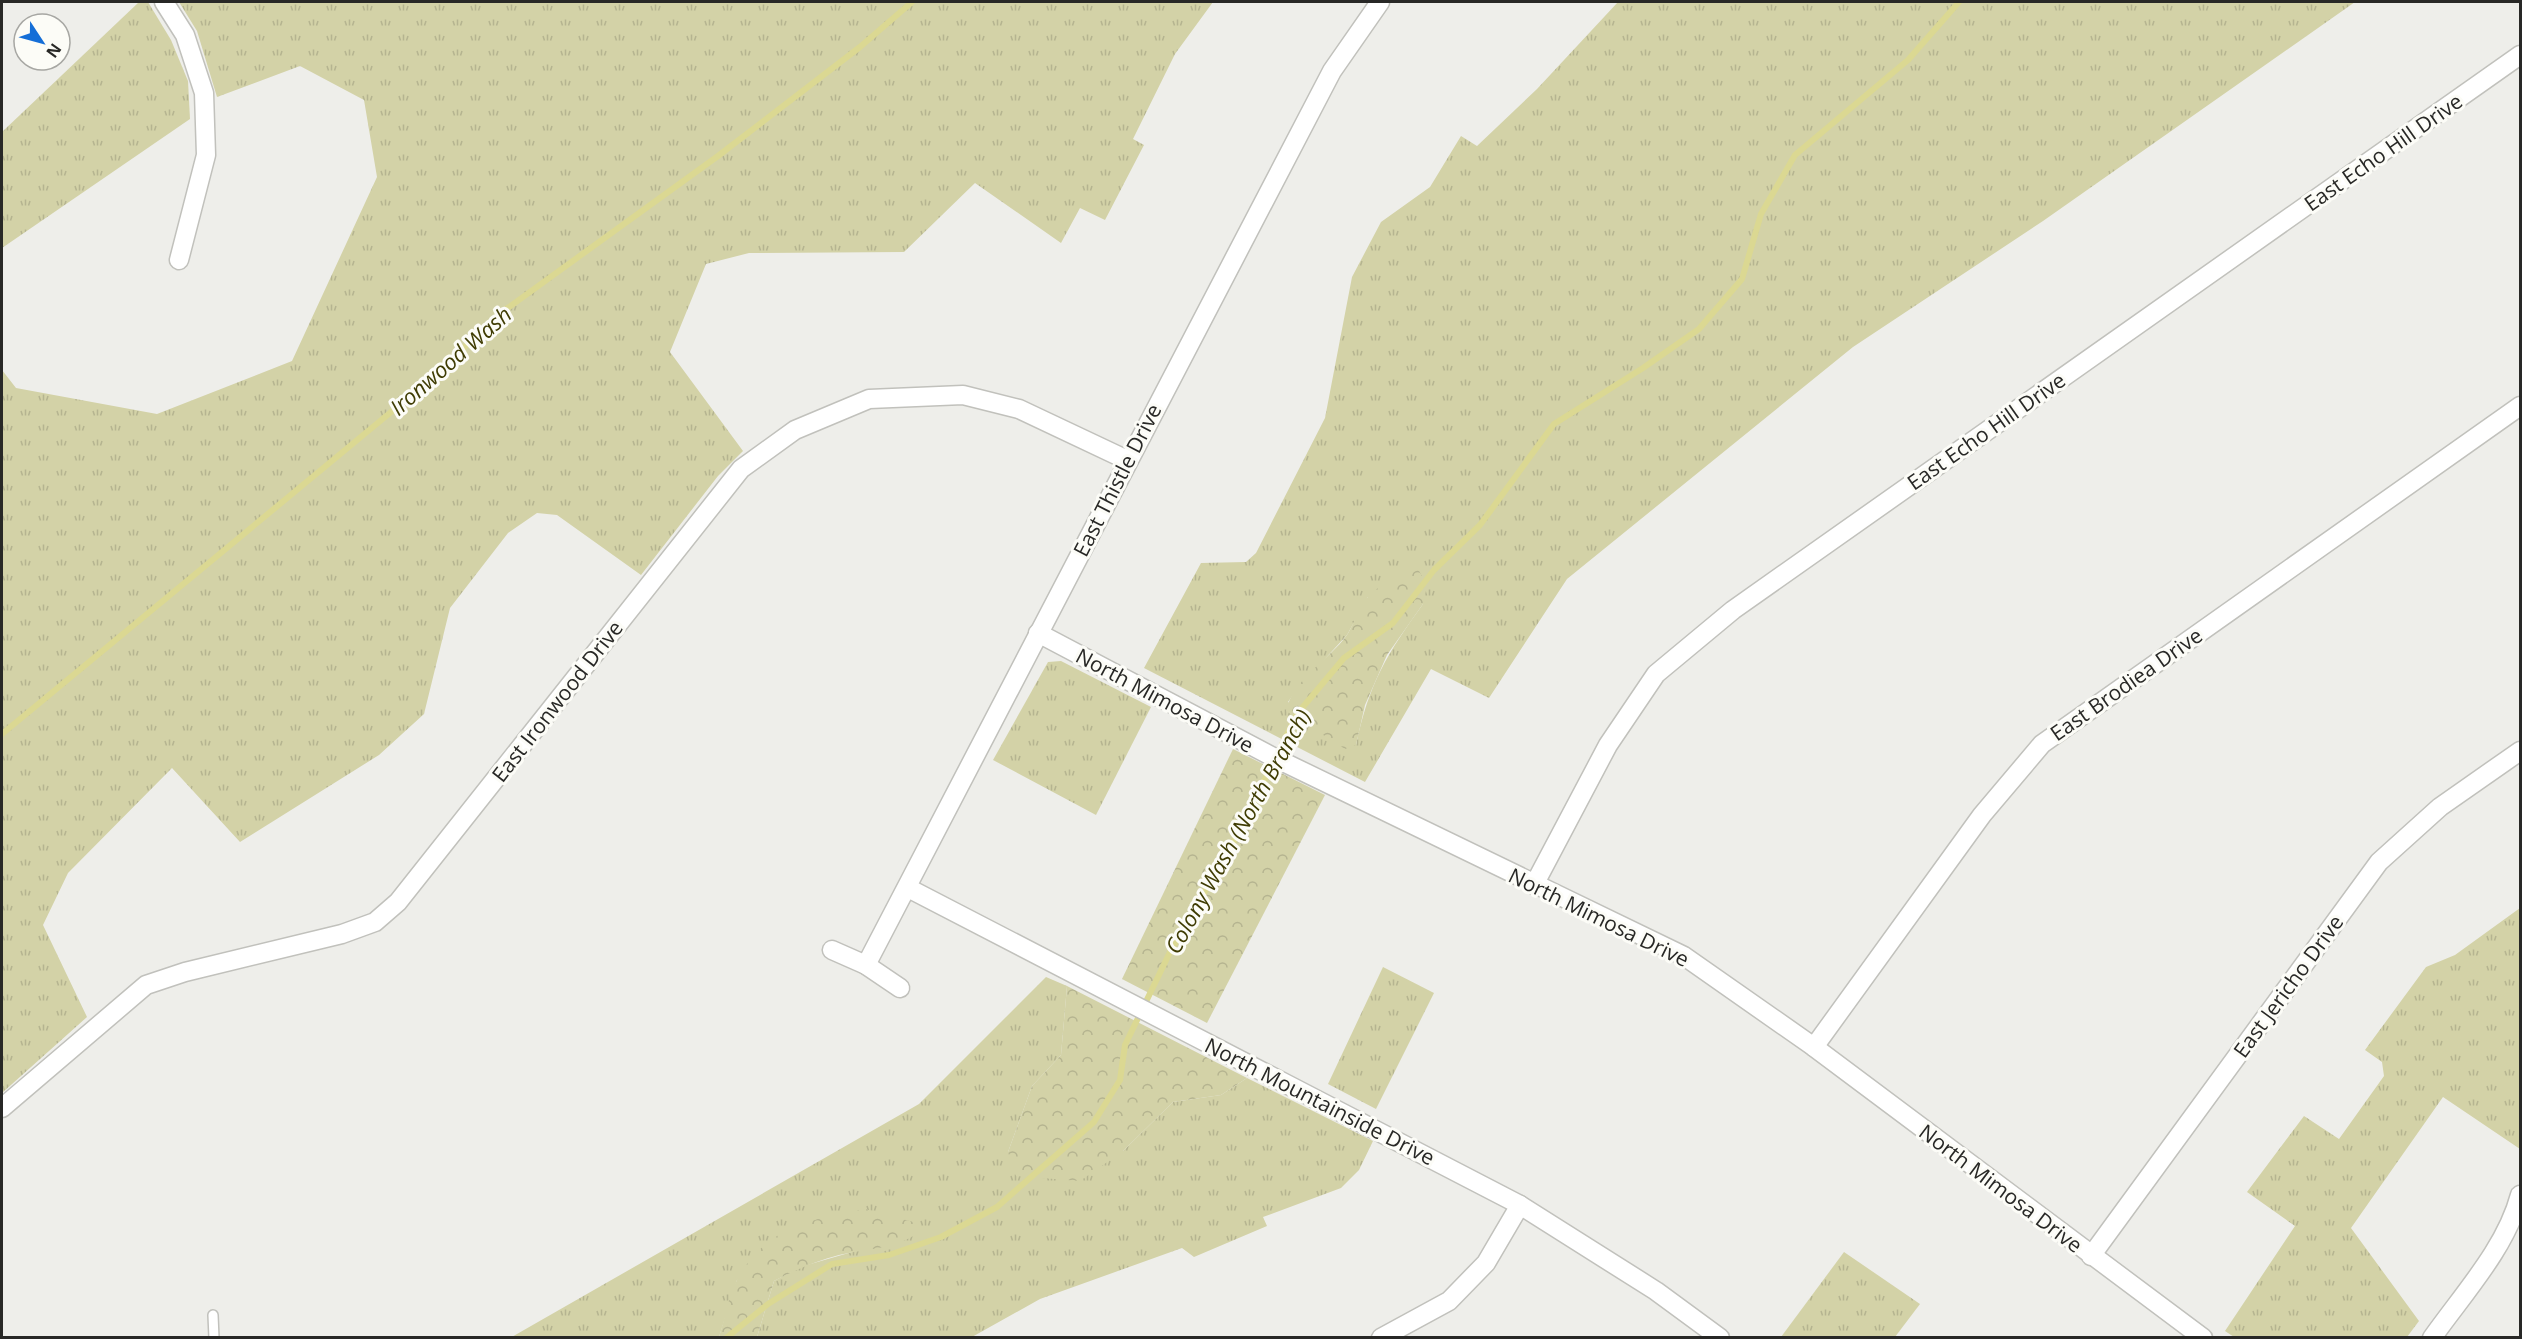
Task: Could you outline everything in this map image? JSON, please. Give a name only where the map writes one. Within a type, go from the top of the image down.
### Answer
[{"type":"street","points":[[164,2],[185,35],[204,93],[206,155],[179,260]]},
{"type":"street","name":"East Thistle Drive","points":[[866,965],[1332,70],[1380,2]]},
{"type":"street","name":"East Echo Hill Drive","points":[[1534,885],[1608,745],[1656,674],[1733,609],[2520,55]]},
{"type":"street","name":"East Ironwood Drive","points":[[2,1108],[146,985],[185,972],[342,934],[375,922],[398,902],[741,469],[795,430],[869,399],[963,395],[1019,409],[1127,460]]},
{"type":"street","name":"East Brodiea Drive","points":[[1814,1047],[1982,815],[2042,744],[2520,406]]},
{"type":"street","name":"North Mimosa Drive","points":[[1038,633],[1275,758],[1684,956],[1814,1047],[2203,1338]]},
{"type":"street","name":"East Jericho Drive","points":[[2091,1256],[2379,862],[2440,807],[2520,751]]},
{"type":"street","name":"North Mountainside Drive","points":[[908,888],[1520,1205],[1656,1291],[1720,1338]]},
{"type":"street","points":[[832,950],[866,965],[900,988]]},
{"type":"street","points":[[2432,1338],[2497,1246],[2516,1209],[2520,1195]]},
{"type":"street","points":[[1381,1338],[1449,1301],[1486,1263],[1520,1205]]},
{"type":"lane","points":[[213,1315],[214,1338]]},
{"type":"green space","points":[[139,2],[148,2],[171,40],[188,81],[190,119],[2,248],[2,132],[65,72],[72,72],[72,66]]},
{"type":"green space","points":[[179,2],[1213,2],[1175,54],[1133,139],[1144,145],[1105,220],[1080,208],[1061,243],[975,183],[904,252],[749,253],[706,264],[670,352],[743,451],[718,476],[641,575],[557,515],[537,513],[508,533],[450,608],[424,714],[379,755],[240,842],[172,768],[68,873],[43,925],[87,1017],[2,1093],[2,370],[16,388],[157,414],[292,361],[377,177],[364,100],[300,66],[217,97],[197,31]]},
{"type":"green space","points":[[1618,2],[2355,2],[2043,221],[1853,347],[1567,579],[1489,698],[1431,669],[1365,782],[1144,668],[1201,563],[1246,562],[1256,553],[1325,418],[1352,277],[1381,222],[1430,187],[1461,136],[1477,146],[1537,89]],"holes":[[[1368,597],[1423,604],[1389,654],[1373,686],[1356,745],[1288,702],[1347,635]]]},
{"type":"green space","points":[[1416,565],[1427,586],[1423,604],[1387,655],[1365,705],[1356,745],[1345,749],[1286,711],[1290,700],[1304,679],[1347,635],[1370,595],[1398,573]]},
{"type":"green space","points":[[1061,661],[1151,707],[1096,815],[993,760],[1048,662]]},
{"type":"green space","points":[[1233,749],[1325,795],[1207,1023],[1122,979]]},
{"type":"green space","points":[[2520,908],[2520,1149],[2443,1097],[2351,1228],[2419,1321],[2407,1337],[2234,1337],[2225,1331],[2295,1226],[2247,1192],[2304,1116],[2339,1139],[2384,1076],[2382,1062],[2365,1050],[2426,967],[2455,955]]},
{"type":"green space","points":[[1383,967],[1434,993],[1376,1109],[1328,1084]]},
{"type":"green space","points":[[1046,977],[1067,986],[1061,1055],[1032,1086],[1008,1152],[1123,1151],[1173,1102],[1221,1095],[1247,1078],[1373,1141],[1359,1170],[1341,1188],[1263,1217],[1267,1226],[1194,1257],[1182,1248],[1040,1299],[972,1337],[757,1337],[774,1281],[800,1267],[918,1233],[737,1280],[719,1337],[510,1338],[919,1104]]},
{"type":"green space","points":[[1067,986],[1247,1078],[1221,1095],[1173,1102],[1123,1151],[1080,1181],[1016,1176],[1008,1152],[1032,1086],[1061,1055]]},
{"type":"green space","points":[[865,1209],[917,1223],[918,1233],[890,1245],[822,1260],[774,1281],[757,1337],[719,1337],[737,1280],[748,1262],[761,1248],[792,1228],[827,1217]]},
{"type":"green space","points":[[1844,1252],[1920,1304],[1895,1337],[1781,1337]]},
{"type":"waterway","name":"Ironwood Wash","points":[[2,734],[414,393],[505,310],[718,156],[860,47],[912,2]]},
{"type":"waterway","name":"Colony Wash (North Branch)","points":[[726,1338],[768,1304],[832,1264],[889,1255],[941,1237],[997,1207],[1094,1122],[1120,1080],[1125,1045],[1171,950],[1238,834],[1297,714],[1344,658],[1393,623],[1434,570],[1480,525],[1554,424],[1643,368],[1699,329],[1742,279],[1761,214],[1795,155],[1908,60],[1959,2]]}]
